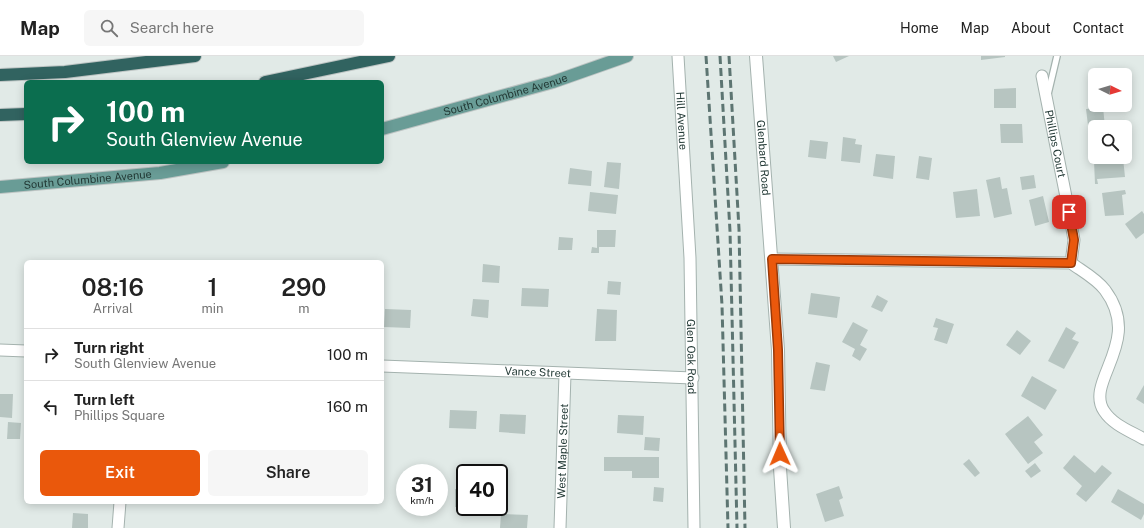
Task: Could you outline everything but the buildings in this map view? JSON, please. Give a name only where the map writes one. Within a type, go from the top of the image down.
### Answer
[{"type":"highway","points":[[0,76],[65,72],[195,56]]},
{"type":"highway","points":[[275,80],[389,56]]},
{"type":"highway","points":[[0,115],[24,114]]},
{"type":"main road","name":"South Columbine Avenue","points":[[384,128],[553,82],[626,56]]},
{"type":"main road","name":"South Columbine Avenue","points":[[0,187],[160,173],[212,164]]},
{"type":"street","name":"Glenbard Road","points":[[756,56],[778,350],[784,528]]},
{"type":"street","name":"Hill Avenue","points":[[678,57],[685,185]]},
{"type":"street","name":"Phillips Court","points":[[1042,76],[1074,240],[1071,263]]},
{"type":"street","name":"Glen Oak Road","points":[[685,185],[690,258],[693,378],[694,528]]},
{"type":"street","points":[[772,259],[1071,263],[1104,289],[1117,313],[1120,326],[1120,340],[1117,351],[1100,389],[1100,399],[1103,410],[1111,420],[1144,439]]},
{"type":"street","points":[[0,350],[24,351]]},
{"type":"street","name":"Vance Street","points":[[384,366],[693,378]]},
{"type":"street","name":"West Maple Street","points":[[560,528],[565,374]]},
{"type":"street","points":[[118,528],[120,504]]},
{"type":"lane","points":[[1047,96],[1057,56]]},
{"type":"railway","points":[[706,56],[722,305],[728,528]]},
{"type":"railway","points":[[720,56],[730,231],[737,528]]},
{"type":"railway","points":[[729,56],[739,229],[745,528]]},
{"type":"route","points":[[780,454],[778,350],[772,259],[1071,263],[1074,240],[1069,212]]}]
